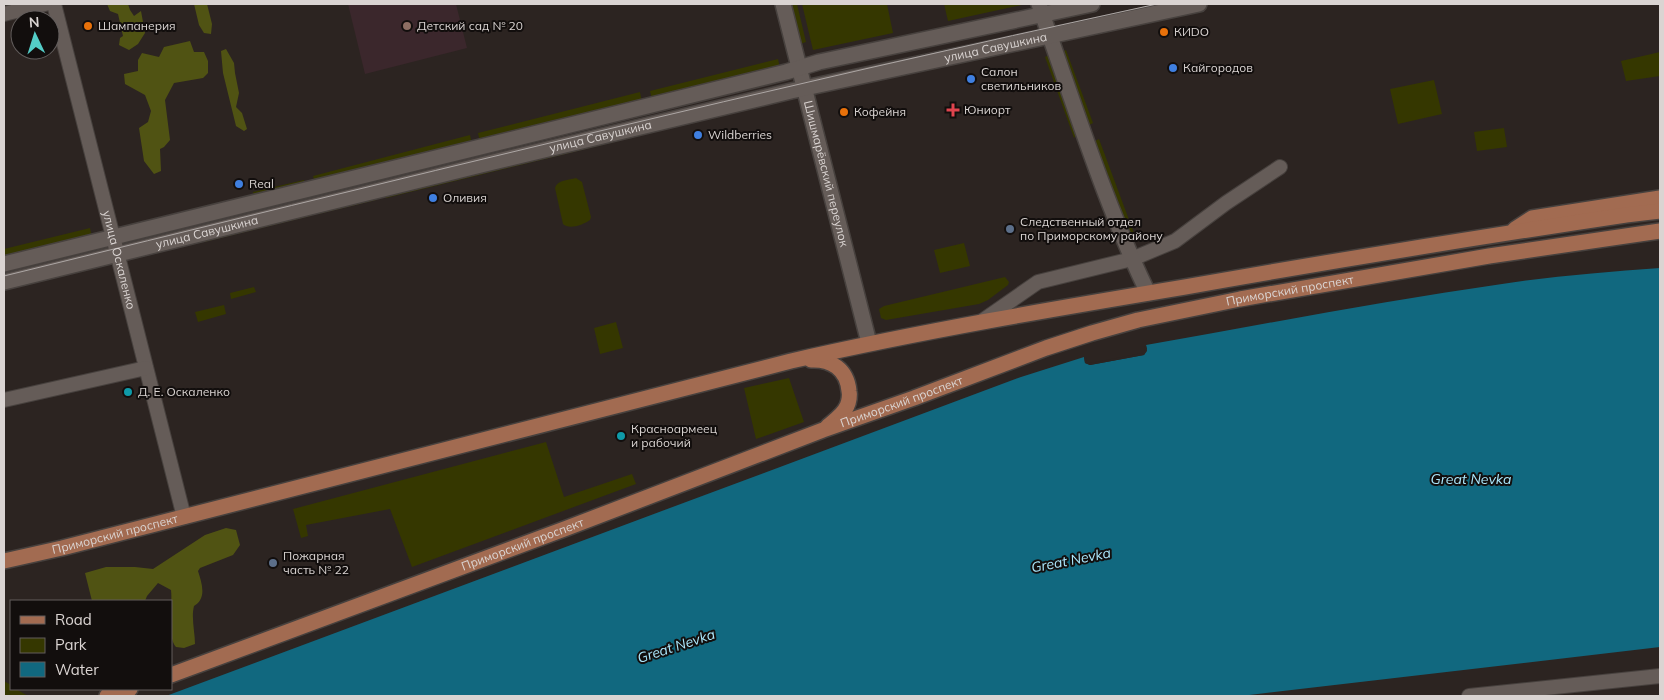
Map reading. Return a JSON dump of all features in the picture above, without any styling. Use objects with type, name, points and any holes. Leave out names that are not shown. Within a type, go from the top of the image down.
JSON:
[{"type":"main road","name":"Шишмарёвский переулок","points":[[783,4],[869,343]]},
{"type":"main road","name":"улица Савушкина","points":[[4,264],[1041,9],[1092,4]]},
{"type":"main road","name":"улица Савушкина","points":[[4,282],[804,88],[1199,4]]},
{"type":"main road","points":[[1041,9],[1132,259],[1148,293]]},
{"type":"main road","points":[[1509,232],[1532,218],[1660,198]]},
{"type":"main road","name":"Приморский проспект","points":[[4,561],[184,517],[791,361],[869,343],[982,321],[1509,232],[1660,212]]},
{"type":"main road","name":"Приморский проспект","points":[[172,675],[1046,348],[1138,320],[1488,256],[1660,232]]},
{"type":"main road","points":[[791,361],[818,360],[831,363],[840,368],[844,374],[849,389],[847,406],[823,430]]},
{"type":"main road","points":[[107,696],[127,690]]},
{"type":"street","points":[[4,14],[45,4]]},
{"type":"street","name":"улица Оскаленко","points":[[54,4],[184,517]]},
{"type":"street","name":"Приморский проспект","points":[[982,321],[1038,282],[1132,259],[1176,241],[1226,203],[1280,167]]},
{"type":"street","points":[[4,400],[146,368]]},
{"type":"street","points":[[1469,696],[1660,676]]},
{"type":"shaded area","points":[[107,4],[128,4],[134,16],[141,11],[145,33],[138,44],[129,50],[119,45],[120,38],[123,36],[118,14],[110,11]]},
{"type":"shaded area","points":[[194,4],[207,4],[212,24],[211,34],[204,33],[199,25]]},
{"type":"shaded area","name":"Детский сад № 20","points":[[348,4],[456,4],[467,48],[365,74]]},
{"type":"shaded area","points":[[190,41],[194,52],[204,52],[208,61],[208,73],[203,78],[174,83],[165,100],[170,140],[160,149],[161,171],[154,174],[144,161],[139,128],[148,122],[151,111],[145,95],[125,84],[124,74],[138,71],[138,60],[142,53],[159,57],[164,47]]},
{"type":"shaded area","points":[[226,49],[234,63],[239,93],[236,107],[242,113],[247,129],[244,131],[236,126],[223,73],[221,51]]},
{"type":"shaded area","points":[[226,528],[236,530],[240,545],[233,555],[200,568],[198,571],[202,595],[201,599],[194,606],[193,611],[195,644],[184,648],[176,647],[172,638],[171,590],[158,583],[145,600],[92,600],[85,573],[106,567],[153,569],[205,535]]},
{"type":"green space","points":[[790,4],[797,4],[806,42],[800,44]]},
{"type":"green space","points":[[802,4],[887,4],[893,33],[813,50]]},
{"type":"green space","points":[[944,4],[1022,4],[1022,5],[948,21]]},
{"type":"green space","points":[[1066,50],[1093,123],[1089,125],[1062,52]]},
{"type":"green space","points":[[1660,52],[1660,76],[1626,81],[1621,61]]},
{"type":"green space","points":[[1049,55],[1078,133],[1074,138],[1045,57]]},
{"type":"green space","points":[[778,59],[780,68],[652,99],[650,91]]},
{"type":"green space","points":[[1434,80],[1442,114],[1398,124],[1390,89]]},
{"type":"green space","points":[[640,92],[642,102],[480,142],[478,133]]},
{"type":"green space","points":[[789,99],[386,198],[385,194]]},
{"type":"green space","points":[[1504,128],[1507,147],[1477,151],[1474,132]]},
{"type":"green space","points":[[470,135],[472,144],[315,183],[313,176]]},
{"type":"green space","points":[[1099,139],[1135,236],[1131,237],[1095,141]]},
{"type":"green space","points":[[576,178],[582,182],[591,217],[584,224],[569,227],[563,224],[555,188],[558,183]]},
{"type":"green space","points":[[304,180],[305,185],[254,197],[253,192]]},
{"type":"green space","points":[[375,196],[376,200],[318,214],[317,210]]},
{"type":"green space","points":[[309,212],[310,216],[204,242],[203,238]]},
{"type":"green space","points":[[90,228],[92,237],[4,259],[4,249]]},
{"type":"green space","points":[[964,243],[970,266],[940,273],[934,250]]},
{"type":"green space","points":[[1005,277],[1009,282],[1008,285],[988,300],[979,304],[886,320],[881,318],[879,309],[884,306]]},
{"type":"green space","points":[[254,287],[256,292],[231,299],[230,293]]},
{"type":"green space","points":[[224,305],[226,314],[198,322],[195,312]]},
{"type":"green space","points":[[616,322],[623,348],[600,354],[594,328]]},
{"type":"green space","points":[[789,378],[804,422],[756,439],[744,388]]},
{"type":"green space","points":[[546,442],[564,497],[632,474],[636,484],[412,567],[390,509],[306,525],[308,536],[301,538],[293,509]]},
{"type":"green space","points":[[4,681],[10,684],[10,690],[18,690],[28,696],[4,696]]},
{"type":"water","name":"Great Nevka","points":[[1660,268],[1660,647],[1241,696],[166,696],[1021,377],[1084,357],[1085,363],[1090,365],[1144,355],[1147,349],[1146,345],[1368,305],[1522,281]]},
{"type":"pier","points":[[1146,345],[1147,351],[1144,355],[1090,365],[1085,363],[1084,357],[1090,363],[1143,353],[1145,351],[1144,346]]},
{"type":"tram line","points":[[4,276],[868,68],[1157,4]]},
{"type":"place","name":"Шампанерия","points":[[88,26]]},
{"type":"place","name":"Детский сад № 20","points":[[407,26]]},
{"type":"place","name":"КИDO","points":[[1164,32]]},
{"type":"place","name":"Кайгородов","points":[[1173,68]]},
{"type":"place","name":"Салон светильников","points":[[971,79]]},
{"type":"place","name":"Юниорт","points":[[953,110]]},
{"type":"place","name":"Кофейня","points":[[844,112]]},
{"type":"place","name":"Wildberries","points":[[698,135]]},
{"type":"place","name":"Real","points":[[239,184]]},
{"type":"place","name":"Оливия","points":[[433,198]]},
{"type":"place","name":"Следственный отдел по Приморскому району","points":[[1010,229]]},
{"type":"place","name":"Д. Е. Оскаленко","points":[[128,392]]},
{"type":"place","name":"Красноармеец и рабочий","points":[[621,436]]},
{"type":"place","name":"Пожарная часть № 22","points":[[273,563]]}]
